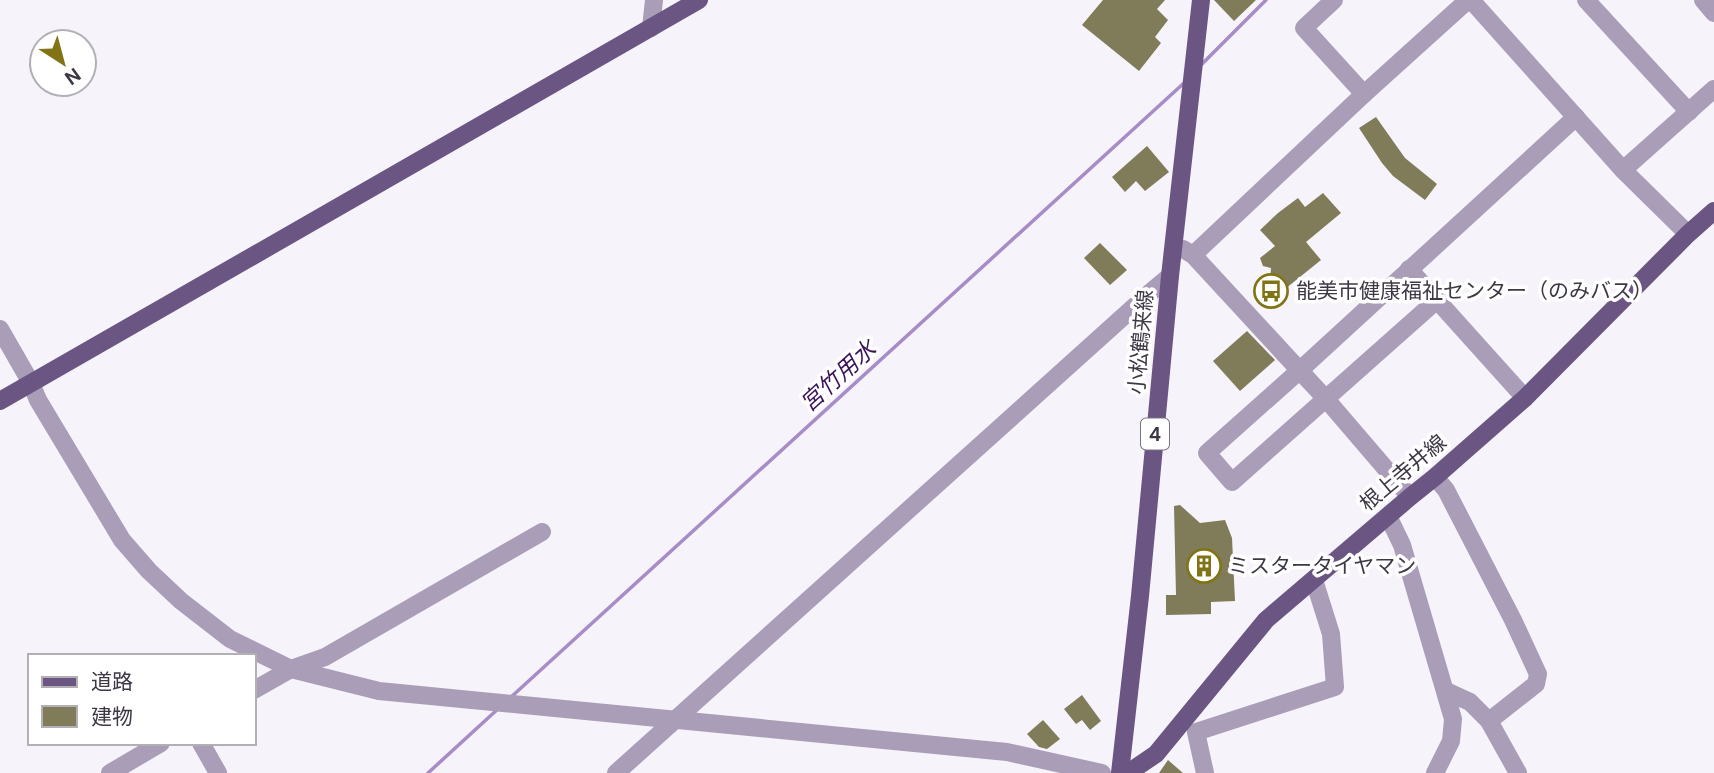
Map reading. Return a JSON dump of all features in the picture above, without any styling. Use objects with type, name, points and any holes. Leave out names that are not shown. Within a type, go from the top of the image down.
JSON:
[{"type":"main road","points":[[0,401],[699,0]]},
{"type":"main road","name":"小松鶴来線","points":[[1120,773],[1200,0]]},
{"type":"main road","name":"根上寺井線","points":[[1128,773],[1156,754],[1266,620],[1525,398],[1714,211]]},
{"type":"street","points":[[651,28],[654,0]]},
{"type":"street","points":[[1334,0],[1304,28],[1364,94]]},
{"type":"street","points":[[1192,255],[1469,0],[1623,170],[1688,234]]},
{"type":"street","points":[[1586,0],[1689,112]]},
{"type":"street","points":[[1703,0],[1714,13]]},
{"type":"street","points":[[1623,170],[1714,89]]},
{"type":"street","points":[[1437,300],[1232,482],[1207,453],[1576,117]]},
{"type":"street","points":[[1174,244],[1192,255],[1326,400],[1410,496]]},
{"type":"street","points":[[1409,269],[1525,398]]},
{"type":"street","points":[[616,773],[1170,276]]},
{"type":"street","points":[[0,329],[38,400],[122,540],[149,571],[181,601],[230,639],[291,669],[379,691],[1007,752],[1102,773]]},
{"type":"street","points":[[1435,477],[1446,490],[1538,674],[1536,684],[1489,721]]},
{"type":"street","points":[[1388,516],[1402,545],[1453,719],[1451,741],[1435,773]]},
{"type":"street","points":[[256,689],[291,669],[326,656],[542,532]]},
{"type":"street","points":[[1205,773],[1196,732],[1335,687],[1331,634],[1314,580]]},
{"type":"street","points":[[1446,691],[1470,702],[1489,721],[1518,773]]},
{"type":"street","points":[[110,773],[158,745]]},
{"type":"street","points":[[202,745],[218,773]]},
{"type":"building","points":[[1103,0],[1165,0],[1157,9],[1168,20],[1155,37],[1161,43],[1139,71],[1082,25]]},
{"type":"building","points":[[1214,0],[1256,0],[1234,21]]},
{"type":"building","points":[[1376,117],[1405,158],[1437,184],[1425,200],[1393,176],[1359,128]]},
{"type":"building","points":[[1147,146],[1169,172],[1145,191],[1136,181],[1125,192],[1112,177]]},
{"type":"building","points":[[1323,193],[1341,213],[1306,242],[1321,260],[1285,289],[1277,289],[1270,280],[1271,268],[1263,266],[1260,258],[1275,246],[1260,230],[1298,198],[1305,207]]},
{"type":"building","points":[[1100,243],[1127,270],[1110,285],[1084,258]]},
{"type":"building","points":[[1247,331],[1275,360],[1240,391],[1213,361]]},
{"type":"building","name":"ミスタータイヤマン","points":[[1180,505],[1200,523],[1225,520],[1232,538],[1235,601],[1211,602],[1211,614],[1166,615],[1166,595],[1176,595],[1174,506]]},
{"type":"building","points":[[1082,695],[1101,721],[1090,730],[1082,720],[1076,724],[1064,709]]},
{"type":"building","points":[[1043,720],[1060,739],[1047,749],[1039,747],[1027,734]]},
{"type":"building","points":[[1168,760],[1183,773],[1159,773]]},
{"type":"waterway","name":"宮竹用水","points":[[1199,67],[1266,0]]},
{"type":"waterway","name":"宮竹用水","points":[[510,698],[1184,83]]},
{"type":"waterway","name":"宮竹用水","points":[[428,773],[499,708]]},
{"type":"place","name":"能美市健康福祉センター（のみバス）","points":[[1271,291]]},
{"type":"place","name":"ミスタータイヤマン","points":[[1204,566]]}]
